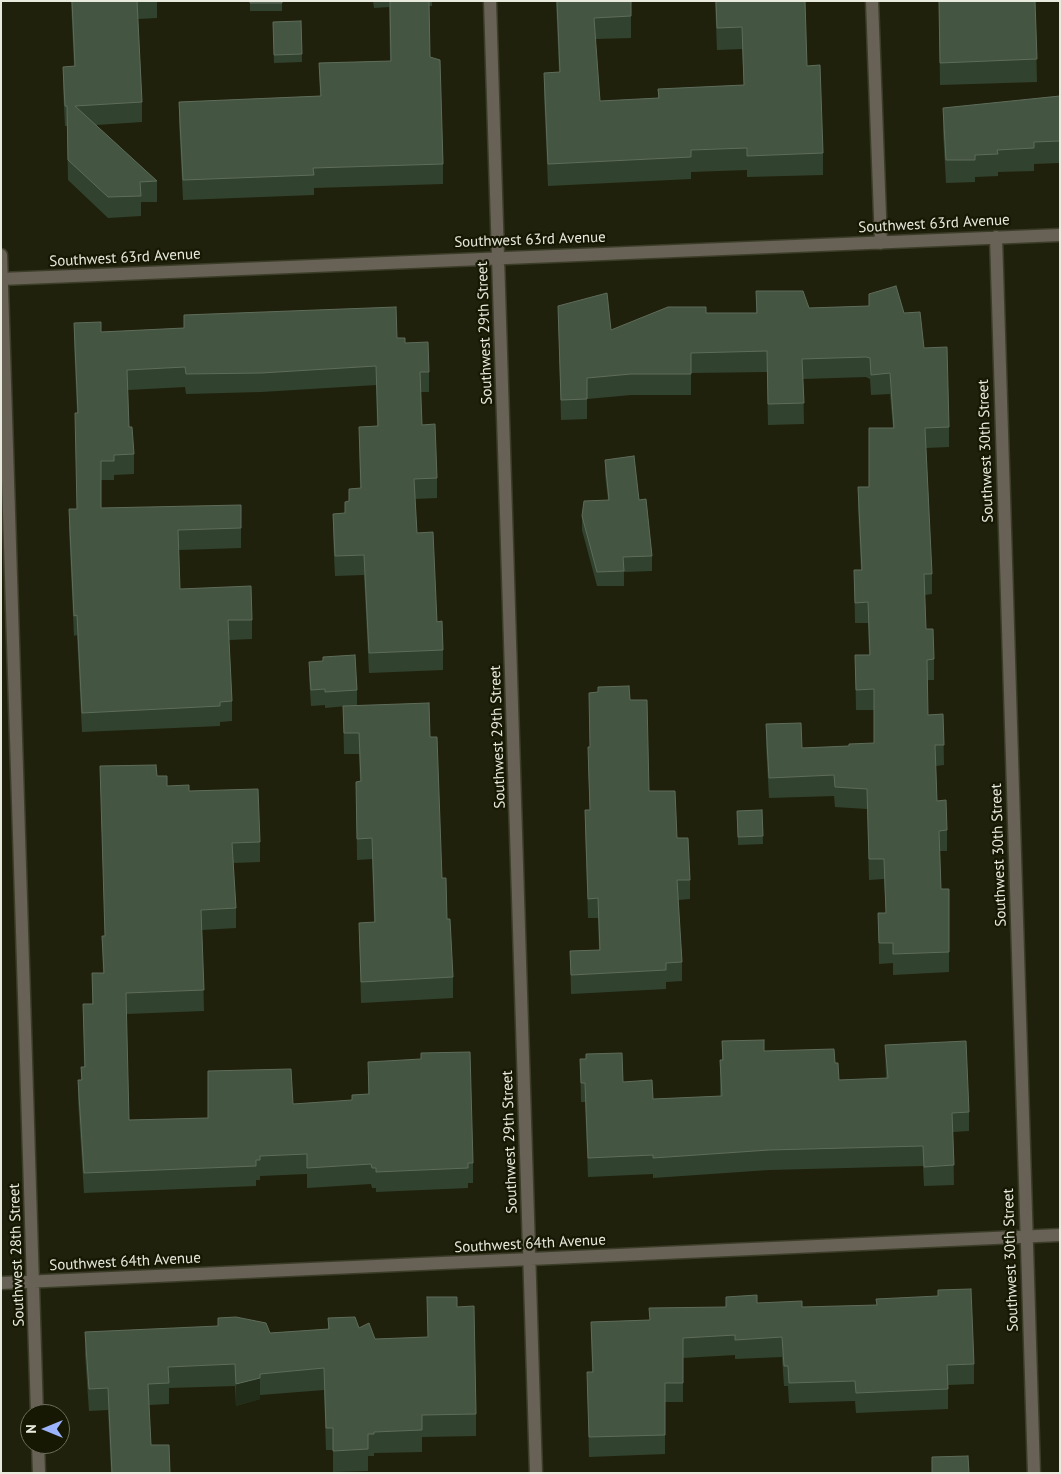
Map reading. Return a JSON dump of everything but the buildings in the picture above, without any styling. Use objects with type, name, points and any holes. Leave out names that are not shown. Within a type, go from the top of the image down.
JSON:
[{"type":"street","name":"Southwest 29th Street","points":[[490,1],[536,1473]]},
{"type":"street","points":[[872,1],[881,243]]},
{"type":"street","name":"Southwest 63rd Avenue","points":[[2,279],[1060,235]]},
{"type":"street","name":"Southwest 30th Street","points":[[996,237],[1034,1473]]},
{"type":"street","name":"Southwest 28th Street","points":[[1,255],[37,1404]]},
{"type":"street","name":"Southwest 64th Avenue","points":[[1,1283],[1060,1235]]},
{"type":"street","points":[[38,1454],[39,1473]]}]
